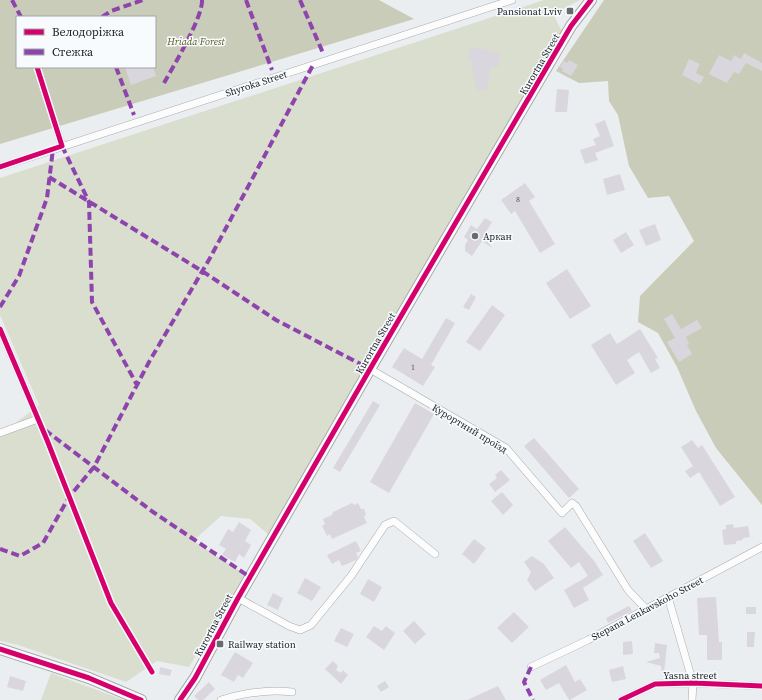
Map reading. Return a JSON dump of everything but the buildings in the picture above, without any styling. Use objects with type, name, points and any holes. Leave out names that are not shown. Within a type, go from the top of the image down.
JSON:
[{"type":"main road","name":"Kurortna Street","points":[[180,700],[195,678],[238,598],[370,369],[571,26],[590,0]]},
{"type":"main road","points":[[0,649],[89,678],[141,700]]},
{"type":"street","name":"Shyroka Street","points":[[0,167],[512,0]]},
{"type":"street","points":[[37,68],[62,146]]},
{"type":"street","points":[[1,334],[34,409]]},
{"type":"street","name":"Курортний проїзд","points":[[370,369],[506,448],[562,512],[572,503],[576,506],[628,590],[646,609]]},
{"type":"street","points":[[0,434],[38,419]]},
{"type":"street","points":[[238,598],[289,626],[300,630],[311,625],[326,607],[351,576],[385,525],[394,521],[435,554]]},
{"type":"street","name":"Stepana Lenkavskoho Street","points":[[531,667],[588,640],[762,548]]},
{"type":"street","points":[[668,597],[693,683],[692,700]]},
{"type":"street","name":"Yasna street","points":[[621,700],[655,684],[693,683],[762,686]]},
{"type":"street","points":[[221,700],[240,694],[278,691],[292,692]]},
{"type":"green space","name":"Hriada Forest","points":[[0,0],[379,0],[414,19],[0,144]]},
{"type":"green space","points":[[544,0],[580,0],[553,14],[563,33],[424,266],[269,535],[250,519],[221,516],[193,541],[245,574],[189,667],[157,661],[126,682],[18,645],[0,641],[0,435],[39,405],[0,315],[0,178]]},
{"type":"green space","points":[[604,0],[762,0],[762,505],[716,448],[696,411],[677,367],[658,333],[638,322],[640,296],[694,241],[669,196],[648,198],[629,166],[618,115],[609,101],[608,81],[579,83],[556,71]]},
{"type":"green space","points":[[51,673],[124,700],[41,700]]},
{"type":"marked path","points":[[12,0],[20,16]]},
{"type":"marked path","points":[[104,16],[111,11],[143,0]]},
{"type":"marked path","points":[[164,83],[193,29],[198,18],[202,0]]},
{"type":"marked path","points":[[246,0],[272,70]]},
{"type":"marked path","points":[[300,0],[323,53]]},
{"type":"marked path","points":[[0,549],[20,556],[43,543],[69,497],[94,467],[149,362],[210,258],[313,65]]},
{"type":"marked path","points":[[116,68],[134,115]]},
{"type":"marked path","points":[[62,146],[89,202],[92,302],[137,385]]},
{"type":"marked path","points":[[0,307],[19,276],[47,198],[53,149]]},
{"type":"marked path","points":[[49,177],[202,271],[276,320],[370,369]]},
{"type":"marked path","points":[[45,430],[153,512],[250,577]]},
{"type":"marked path","points":[[531,667],[524,682],[533,700]]},
{"type":"cycle path","points":[[180,700],[195,678],[238,598],[524,106],[571,26],[591,0]]},
{"type":"cycle path","points":[[0,167],[62,146],[37,68]]},
{"type":"cycle path","points":[[0,329],[47,440],[111,603],[152,672]]},
{"type":"cycle path","points":[[0,649],[89,678],[141,700]]},
{"type":"cycle path","points":[[621,700],[655,684],[693,683],[762,686]]},
{"type":"place","name":"Pansionat Lviv","points":[[570,11]]},
{"type":"place","name":"Аркан","points":[[475,236]]},
{"type":"place","name":"Railway station","points":[[220,644]]}]
